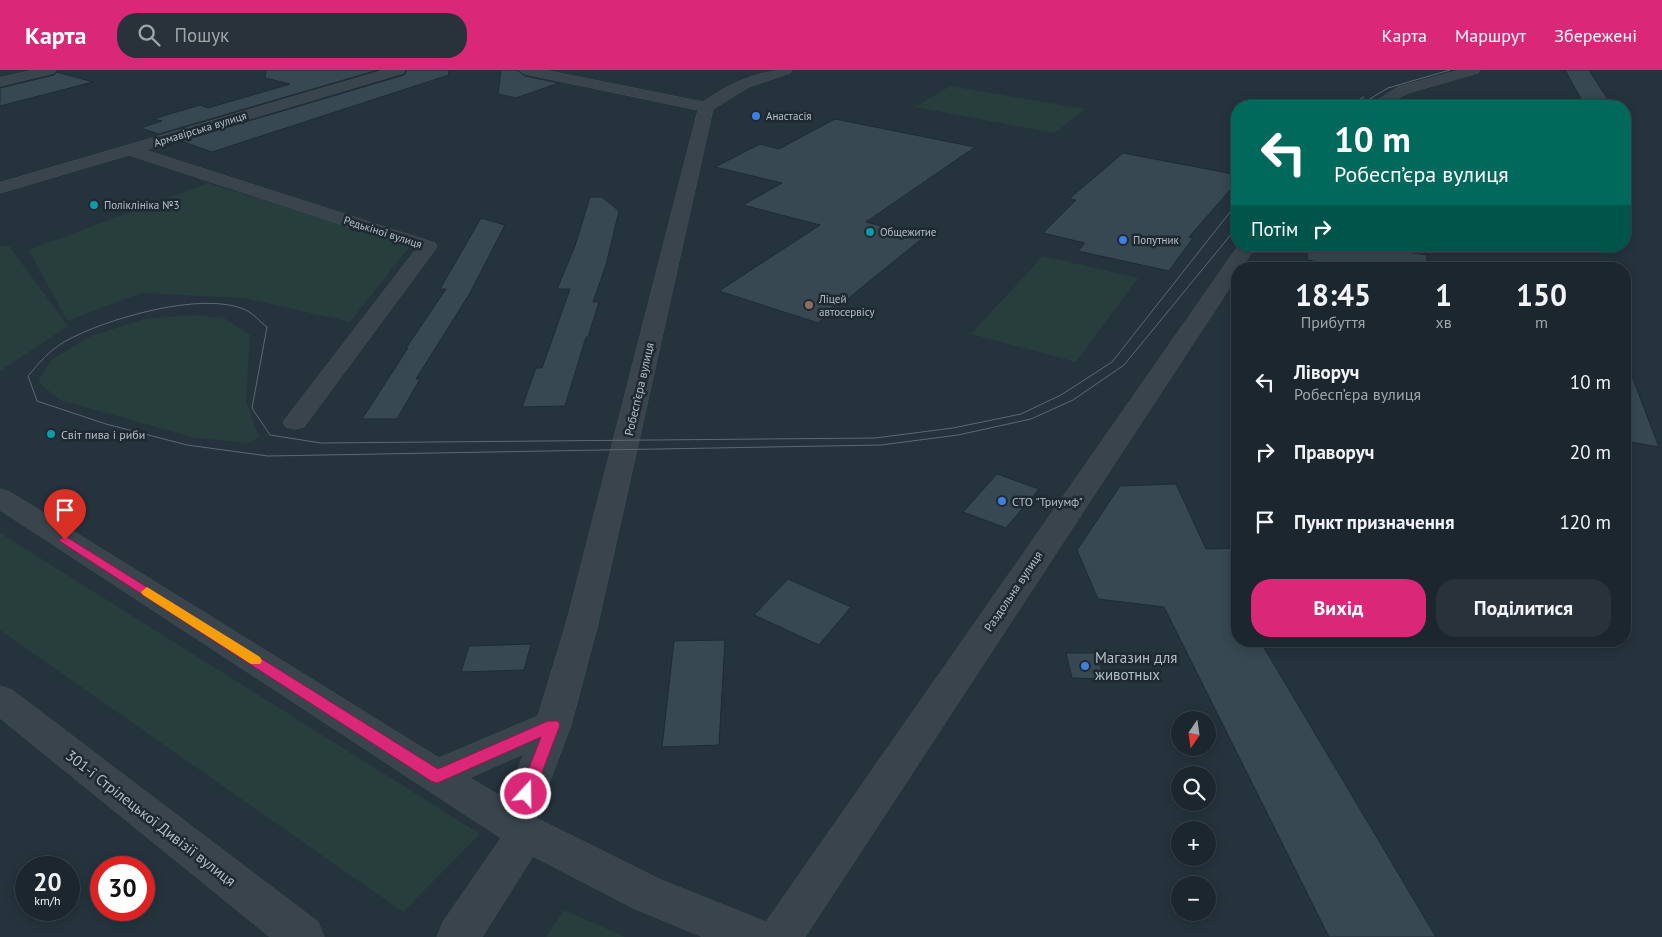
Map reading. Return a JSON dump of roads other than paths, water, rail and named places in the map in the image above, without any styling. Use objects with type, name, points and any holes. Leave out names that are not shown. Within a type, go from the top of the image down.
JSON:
[{"type":"street","points":[[0,82],[50,70]]},
{"type":"street","name":"Армавірська вулиця","points":[[0,188],[399,70]]},
{"type":"street","points":[[525,70],[706,107],[715,100],[766,76],[786,70]]},
{"type":"street","points":[[1386,100],[1403,90],[1474,70]]},
{"type":"street","name":"Робесп’єра вулиця","points":[[458,937],[520,829],[553,725],[582,624],[628,439],[706,107]]},
{"type":"street","name":"Редькіної вулиця","points":[[130,150],[428,247],[295,422]]},
{"type":"street","name":"Раздольна вулиця","points":[[781,937],[1231,270]]},
{"type":"street","points":[[0,498],[520,829],[647,894],[752,937]]},
{"type":"street","name":"301-ї Стрілецької Дивізії вулиця","points":[[0,699],[303,937]]},
{"type":"street","points":[[437,776],[553,725]]},
{"type":"tram line","points":[[1368,100],[1388,88],[1450,70]]},
{"type":"tram line","points":[[1358,100],[1364,97]]},
{"type":"tram line","points":[[1231,211],[1112,362],[1061,395],[1021,414],[953,428],[875,438],[321,443],[270,435],[252,408],[267,327],[246,310],[227,305],[205,303],[154,310],[103,324],[64,342],[40,362],[28,376],[37,401],[106,424],[187,445],[268,456],[881,445],[958,435],[1031,419],[1073,400],[1124,365],[1231,235]]},
{"type":"place","name":"Анастасія","points":[[756,116]]},
{"type":"place","name":"Поліклініка №3","points":[[94,205]]},
{"type":"place","name":"Общежитие","points":[[870,232]]},
{"type":"place","name":"Попутник","points":[[1123,240]]},
{"type":"place","name":"Ліцей автосервісу","points":[[809,305]]},
{"type":"place","name":"Світ пива і риби","points":[[51,434]]},
{"type":"place","name":"СТО \"Триумф\"","points":[[1002,501]]},
{"type":"place","name":"Магазин для животных","points":[[1085,666]]}]
